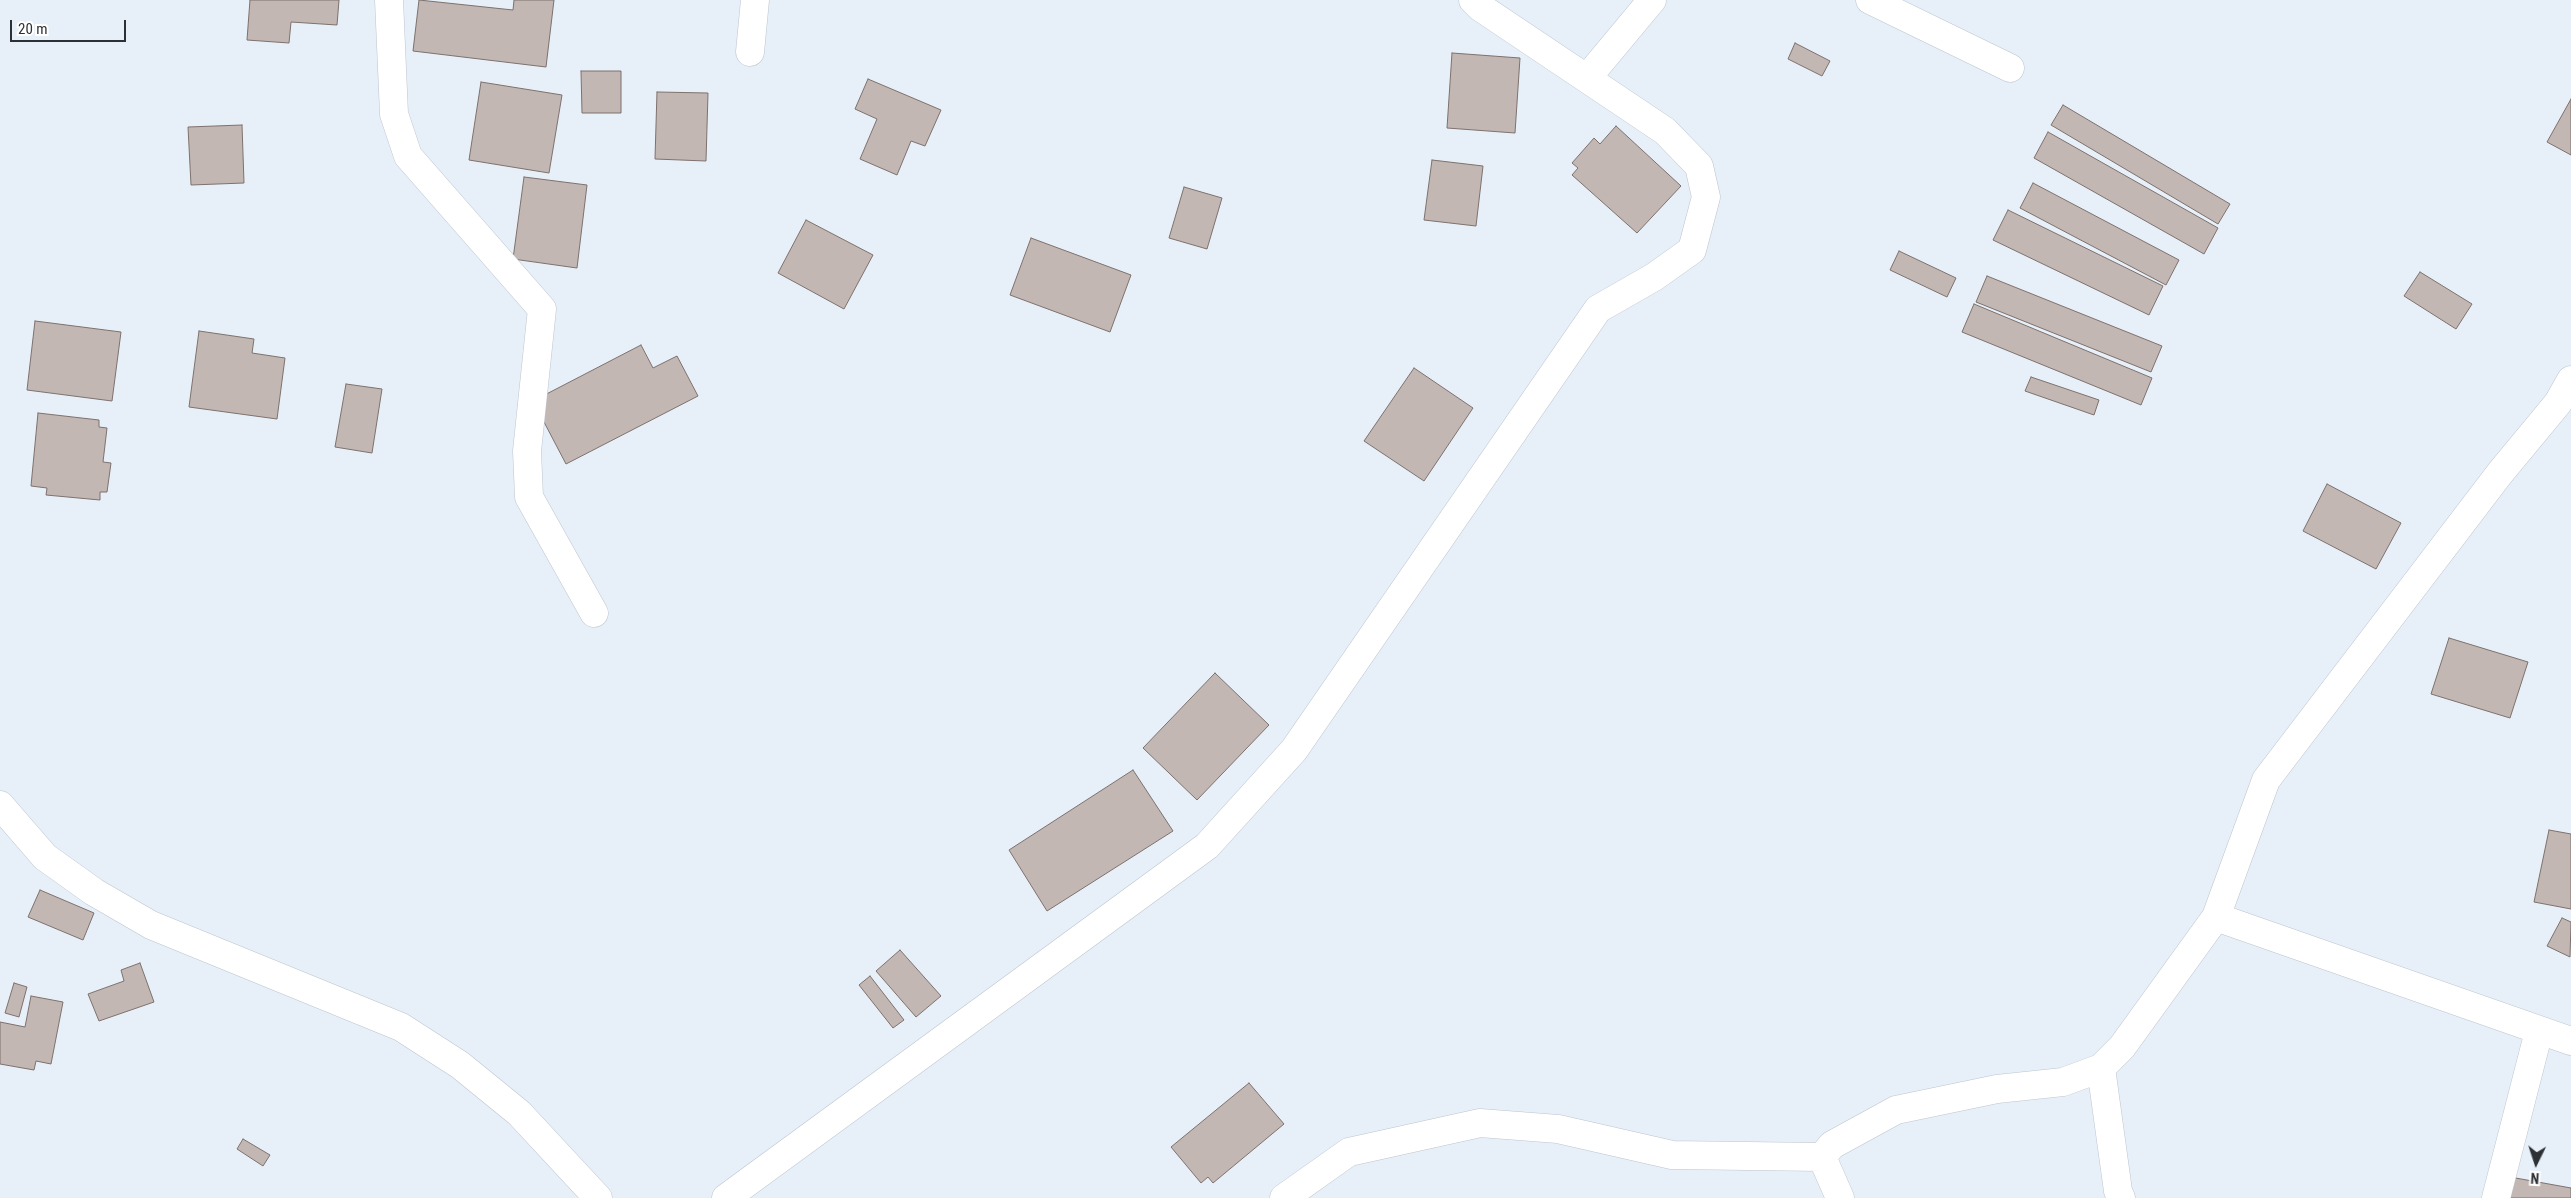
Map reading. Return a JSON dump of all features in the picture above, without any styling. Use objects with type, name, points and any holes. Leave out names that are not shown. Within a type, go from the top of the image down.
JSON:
[{"type":"street","points":[[389,0],[394,114],[408,156],[542,309],[527,451],[528,497],[594,613]]},
{"type":"street","points":[[750,52],[755,0]]},
{"type":"street","points":[[726,1198],[1207,846],[1294,750],[1598,309],[1654,277],[1692,250],[1706,197],[1699,166],[1665,131],[1480,7],[1473,0]]},
{"type":"street","points":[[1586,78],[1652,0]]},
{"type":"street","points":[[1870,0],[2010,68]]},
{"type":"street","points":[[1822,1157],[1832,1145],[1896,1110],[1997,1089],[2063,1082],[2101,1068],[2122,1047],[2216,917],[2266,780],[2500,473],[2558,403],[2571,380]]},
{"type":"street","points":[[0,804],[46,857],[94,892],[152,925],[400,1027],[460,1065],[519,1113],[598,1198]]},
{"type":"street","points":[[2216,917],[2571,1041]]},
{"type":"street","points":[[2496,1198],[2539,1031]]},
{"type":"street","points":[[2101,1068],[2118,1191],[2121,1198]]},
{"type":"street","points":[[1284,1198],[1349,1152],[1480,1123],[1558,1129],[1672,1155],[1822,1157]]},
{"type":"street","points":[[1822,1157],[1840,1198]]},
{"type":"building","points":[[250,0],[339,0],[337,25],[291,22],[289,43],[247,40]]},
{"type":"building","points":[[419,0],[513,10],[514,0],[554,0],[546,67],[413,51]]},
{"type":"building","points":[[1795,43],[1830,61],[1822,76],[1788,59]]},
{"type":"building","points":[[1452,53],[1520,58],[1515,133],[1447,128]]},
{"type":"building","points":[[581,71],[621,71],[621,113],[582,113]]},
{"type":"building","points":[[868,79],[941,110],[925,146],[911,141],[897,175],[860,159],[877,119],[855,109]]},
{"type":"building","points":[[481,82],[562,95],[549,173],[469,160]]},
{"type":"building","points":[[657,92],[708,93],[706,161],[655,159]]},
{"type":"building","points":[[2571,99],[2571,155],[2547,142]]},
{"type":"building","points":[[2063,105],[2230,204],[2218,224],[2051,125]]},
{"type":"building","points":[[242,125],[244,183],[191,185],[188,127]]},
{"type":"building","points":[[1616,126],[1681,186],[1637,233],[1572,175],[1578,168],[1572,163],[1594,138],[1600,144]]},
{"type":"building","points":[[2048,132],[2218,228],[2204,254],[2034,158]]},
{"type":"building","points":[[1432,160],[1483,166],[1476,226],[1424,220]]},
{"type":"building","points":[[524,177],[587,185],[577,268],[513,259]]},
{"type":"building","points":[[2033,183],[2179,260],[2166,285],[2020,208]]},
{"type":"building","points":[[1184,187],[1222,198],[1207,249],[1169,238]]},
{"type":"building","points":[[2008,210],[2163,286],[2149,315],[1993,240]]},
{"type":"building","points":[[806,220],[873,255],[844,309],[778,273]]},
{"type":"building","points":[[1031,238],[1131,275],[1110,332],[1010,295]]},
{"type":"building","points":[[1899,251],[1956,278],[1947,297],[1890,270]]},
{"type":"building","points":[[2420,272],[2472,304],[2456,329],[2404,296]]},
{"type":"building","points":[[1987,276],[2162,346],[2151,372],[1976,302]]},
{"type":"building","points":[[1974,304],[2152,378],[2141,405],[1962,332]]},
{"type":"building","points":[[35,321],[121,332],[112,401],[27,390]]},
{"type":"building","points":[[199,331],[254,339],[252,353],[285,358],[277,419],[189,407]]},
{"type":"building","points":[[641,345],[653,368],[677,356],[698,396],[566,464],[533,401]]},
{"type":"building","points":[[1414,368],[1473,408],[1424,481],[1364,441]]},
{"type":"building","points":[[2031,377],[2099,400],[2094,415],[2025,391]]},
{"type":"building","points":[[346,384],[382,389],[372,453],[335,447]]},
{"type":"building","points":[[38,413],[99,420],[99,427],[107,428],[103,462],[111,463],[107,492],[100,492],[100,500],[46,495],[47,488],[31,486]]},
{"type":"building","points":[[2327,484],[2401,523],[2376,569],[2303,531]]},
{"type":"building","points":[[2449,638],[2528,662],[2510,718],[2431,694]]},
{"type":"building","points":[[1215,673],[1269,725],[1197,800],[1143,748]]},
{"type":"building","points":[[1133,770],[1173,831],[1047,911],[1009,850]]},
{"type":"building","points":[[2549,830],[2571,834],[2571,909],[2534,902]]},
{"type":"building","points":[[40,890],[94,913],[83,940],[28,917]]},
{"type":"building","points":[[2562,918],[2571,922],[2570,957],[2547,946]]},
{"type":"building","points":[[900,950],[941,996],[916,1017],[876,971]]},
{"type":"building","points":[[140,963],[154,1002],[99,1021],[88,994],[124,981],[121,970]]},
{"type":"building","points":[[870,976],[904,1020],[893,1028],[859,985]]},
{"type":"building","points":[[14,983],[27,987],[19,1017],[5,1013]]},
{"type":"building","points":[[31,996],[63,1002],[51,1064],[36,1061],[34,1070],[0,1064],[0,1022],[25,1027]]},
{"type":"building","points":[[1249,1083],[1284,1124],[1213,1183],[1208,1177],[1201,1183],[1171,1147]]},
{"type":"building","points":[[243,1139],[270,1155],[263,1166],[237,1149]]},
{"type":"building","points":[[2510,1177],[2571,1188],[2571,1198],[2506,1198]]}]
